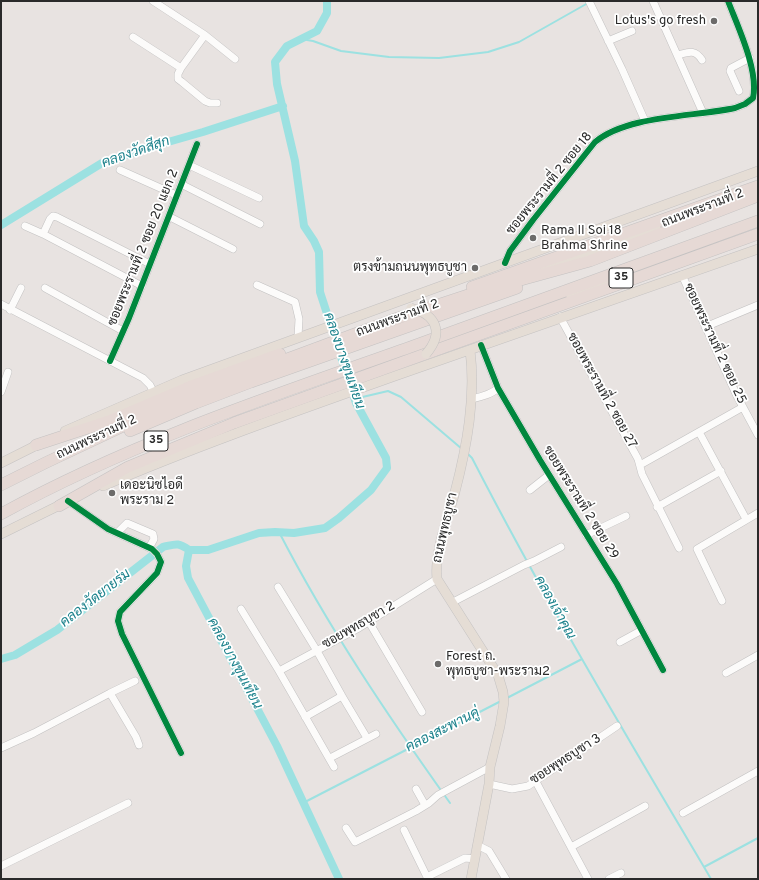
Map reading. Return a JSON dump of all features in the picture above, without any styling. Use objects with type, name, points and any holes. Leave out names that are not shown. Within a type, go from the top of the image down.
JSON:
[{"type":"highway","points":[[36,445],[109,421],[218,376],[758,187]]},
{"type":"highway","points":[[477,292],[590,261],[758,196]]},
{"type":"highway","points":[[1,492],[114,438],[225,392],[758,202]]},
{"type":"highway","points":[[483,322],[758,220]]},
{"type":"highway","points":[[1,509],[57,480],[216,412],[758,220]]},
{"type":"highway","points":[[63,504],[128,467],[234,423],[758,233]]},
{"type":"highway","name":"ถนนพระรามที่ 2","points":[[1,485],[157,410],[284,360],[398,318],[477,292]]},
{"type":"highway","name":"ถนนพระรามที่ 2","points":[[1,514],[51,488],[167,436],[316,380],[483,322]]},
{"type":"highway","points":[[45,463],[109,421]]},
{"type":"highway","points":[[51,488],[128,467]]},
{"type":"main road","name":"ถนนพระรามที่ 2","points":[[1,463],[105,412],[188,377],[758,171]]},
{"type":"main road","name":"ถนนพระรามที่ 2","points":[[477,292],[620,241],[758,187]]},
{"type":"main road","name":"ถนนพระรามที่ 2","points":[[483,322],[636,274],[758,233]]},
{"type":"main road","name":"35","points":[[1,534],[63,504],[180,454],[481,345],[758,249]]},
{"type":"main road","points":[[411,308],[427,314],[435,326],[435,340],[426,354]]},
{"type":"main road","name":"ถนนพุทธบูชา","points":[[470,350],[472,372],[470,418],[462,460],[438,556],[436,570],[437,579],[498,675],[503,692],[504,702],[500,726],[490,767],[489,784],[471,879]]},
{"type":"street","points":[[153,1],[205,35],[235,59]]},
{"type":"street","points":[[589,1],[645,121]]},
{"type":"street","points":[[653,1],[703,113]]},
{"type":"street","name":"ซอยพระรามที่ 2 ซอย 18","points":[[505,263],[510,252],[533,220],[595,142],[604,134],[645,121],[735,108],[745,104],[753,98],[755,83],[753,68],[728,1]]},
{"type":"street","points":[[608,41],[632,31]]},
{"type":"street","points":[[205,35],[181,68],[178,74],[178,79],[205,101],[217,103]]},
{"type":"street","points":[[132,37],[181,68]]},
{"type":"street","points":[[678,55],[694,53],[698,54],[702,60]]},
{"type":"street","points":[[739,91],[730,71],[731,68],[750,58]]},
{"type":"street","name":"ซอยพระรามที่ 2 ซอย 20 แยก 2","points":[[110,361],[170,217],[176,195],[197,144]]},
{"type":"street","points":[[189,165],[259,198]]},
{"type":"street","points":[[120,170],[176,195]]},
{"type":"street","points":[[181,184],[260,224]]},
{"type":"street","points":[[43,234],[50,219],[53,216],[57,217],[150,264]]},
{"type":"street","points":[[170,217],[233,249]]},
{"type":"street","points":[[25,226],[142,286]]},
{"type":"street","name":"ซอยพระรามที่ 2 ซอย 25","points":[[682,275],[705,327],[758,435]]},
{"type":"street","points":[[257,285],[295,302],[301,335]]},
{"type":"street","points":[[10,310],[21,288]]},
{"type":"street","points":[[45,288],[123,331]]},
{"type":"street","points":[[1,304],[143,378],[150,385],[153,391]]},
{"type":"street","points":[[705,327],[758,305]]},
{"type":"street","name":"ซอยพระรามที่ 2 ซอย 27","points":[[560,317],[640,465],[642,474],[679,548]]},
{"type":"street","name":"ซอยพระรามที่ 2 ซอย 29","points":[[481,345],[498,388],[549,476],[617,584],[663,670]]},
{"type":"street","points":[[1,392],[8,372]]},
{"type":"street","points":[[471,399],[484,396],[498,388]]},
{"type":"street","points":[[640,465],[743,407]]},
{"type":"street","points":[[699,432],[746,519]]},
{"type":"street","points":[[658,507],[721,471]]},
{"type":"street","points":[[530,490],[549,476]]},
{"type":"street","points":[[63,504],[108,529],[150,548],[158,554],[160,562],[157,573],[120,612],[118,621],[122,634],[181,753]]},
{"type":"street","points":[[722,601],[697,549],[758,513]]},
{"type":"street","points":[[586,534],[626,516]]},
{"type":"street","points":[[117,533],[126,523],[152,534],[154,539],[150,548]]},
{"type":"street","points":[[453,602],[524,564],[534,561],[561,547]]},
{"type":"street","name":"ซอยพุทธบูชา 2","points":[[279,671],[318,651],[368,622],[437,579]]},
{"type":"street","points":[[278,587],[318,651],[367,738]]},
{"type":"street","points":[[241,609],[279,671],[334,767]]},
{"type":"street","points":[[368,622],[422,712]]},
{"type":"street","points":[[620,642],[642,630]]},
{"type":"street","points":[[726,673],[758,654]]},
{"type":"street","points":[[1,748],[34,733],[135,681]]},
{"type":"street","points":[[110,693],[136,737],[139,745]]},
{"type":"street","points":[[305,717],[342,696]]},
{"type":"street","name":"ซอยพุทธบูชา 3","points":[[489,784],[512,789],[528,786],[617,726]]},
{"type":"street","points":[[330,758],[376,734]]},
{"type":"street","points":[[346,828],[355,842],[425,805],[438,795],[490,767]]},
{"type":"street","points":[[683,813],[758,771]]},
{"type":"street","points":[[535,780],[588,879]]},
{"type":"street","points":[[416,789],[425,805]]},
{"type":"street","points":[[1,866],[128,803]]},
{"type":"street","points":[[570,847],[645,806]]},
{"type":"street","points":[[404,830],[426,878],[465,858],[475,859]]},
{"type":"street","points":[[477,845],[489,851],[506,879]]},
{"type":"street","points":[[609,879],[621,873]]},
{"type":"waterway","name":"คลองบางขุนเทียน","points":[[327,1],[327,13],[317,31],[287,46],[275,62],[277,84],[295,161],[304,226],[319,252],[320,292],[356,403],[386,458],[387,468],[371,490],[339,518],[325,528],[294,533],[259,533],[208,550],[189,550],[186,566],[188,578],[277,746],[339,879]]},
{"type":"waterway","points":[[301,39],[313,41],[341,51],[389,57],[439,58],[488,52],[519,42],[588,3]]},
{"type":"waterway","name":"คลองวัดสีสุก","points":[[1,225],[102,163],[283,106]]},
{"type":"waterway","name":"คลองเจ้าคุณ","points":[[354,399],[388,391],[401,397],[462,449]]},
{"type":"waterway","name":"คลองเจ้าคุณ","points":[[467,453],[472,458],[500,512],[588,670],[711,879]]},
{"type":"waterway","points":[[279,532],[338,637],[404,737],[450,803]]},
{"type":"waterway","name":"คลองวัดยายร่ม","points":[[1,659],[15,655],[57,630],[163,547],[177,544],[189,550]]},
{"type":"waterway","name":"คลองสะพานคู่","points":[[507,698],[582,659]]},
{"type":"waterway","name":"คลองสะพานคู่","points":[[303,803],[501,701]]},
{"type":"waterway","points":[[704,867],[758,838]]},
{"type":"cycle path","points":[[505,263],[510,251],[533,220],[595,142],[609,133],[625,127],[662,118],[735,108],[745,104],[753,98],[754,87],[750,62],[742,36],[728,1]]},
{"type":"cycle path","points":[[110,361],[129,318],[197,144]]},
{"type":"cycle path","points":[[481,345],[498,388],[540,460],[617,584],[663,670]]},
{"type":"cycle path","points":[[68,501],[108,529],[152,549],[157,554],[161,562],[157,573],[120,612],[118,621],[122,634],[181,753]]},
{"type":"place","name":"Lotus's go fresh","points":[[714,21]]},
{"type":"place","name":"Rama II Soi 18 Brahma Shrine","points":[[533,238]]},
{"type":"place","name":"ตรงข้ามถนนพุทธบูชา","points":[[475,268]]},
{"type":"place","name":"เดอะนิชไอดี พระราม 2","points":[[112,493]]},
{"type":"place","name":"Forest ถ. พุทธบูชา-พระราม2","points":[[438,664]]}]
